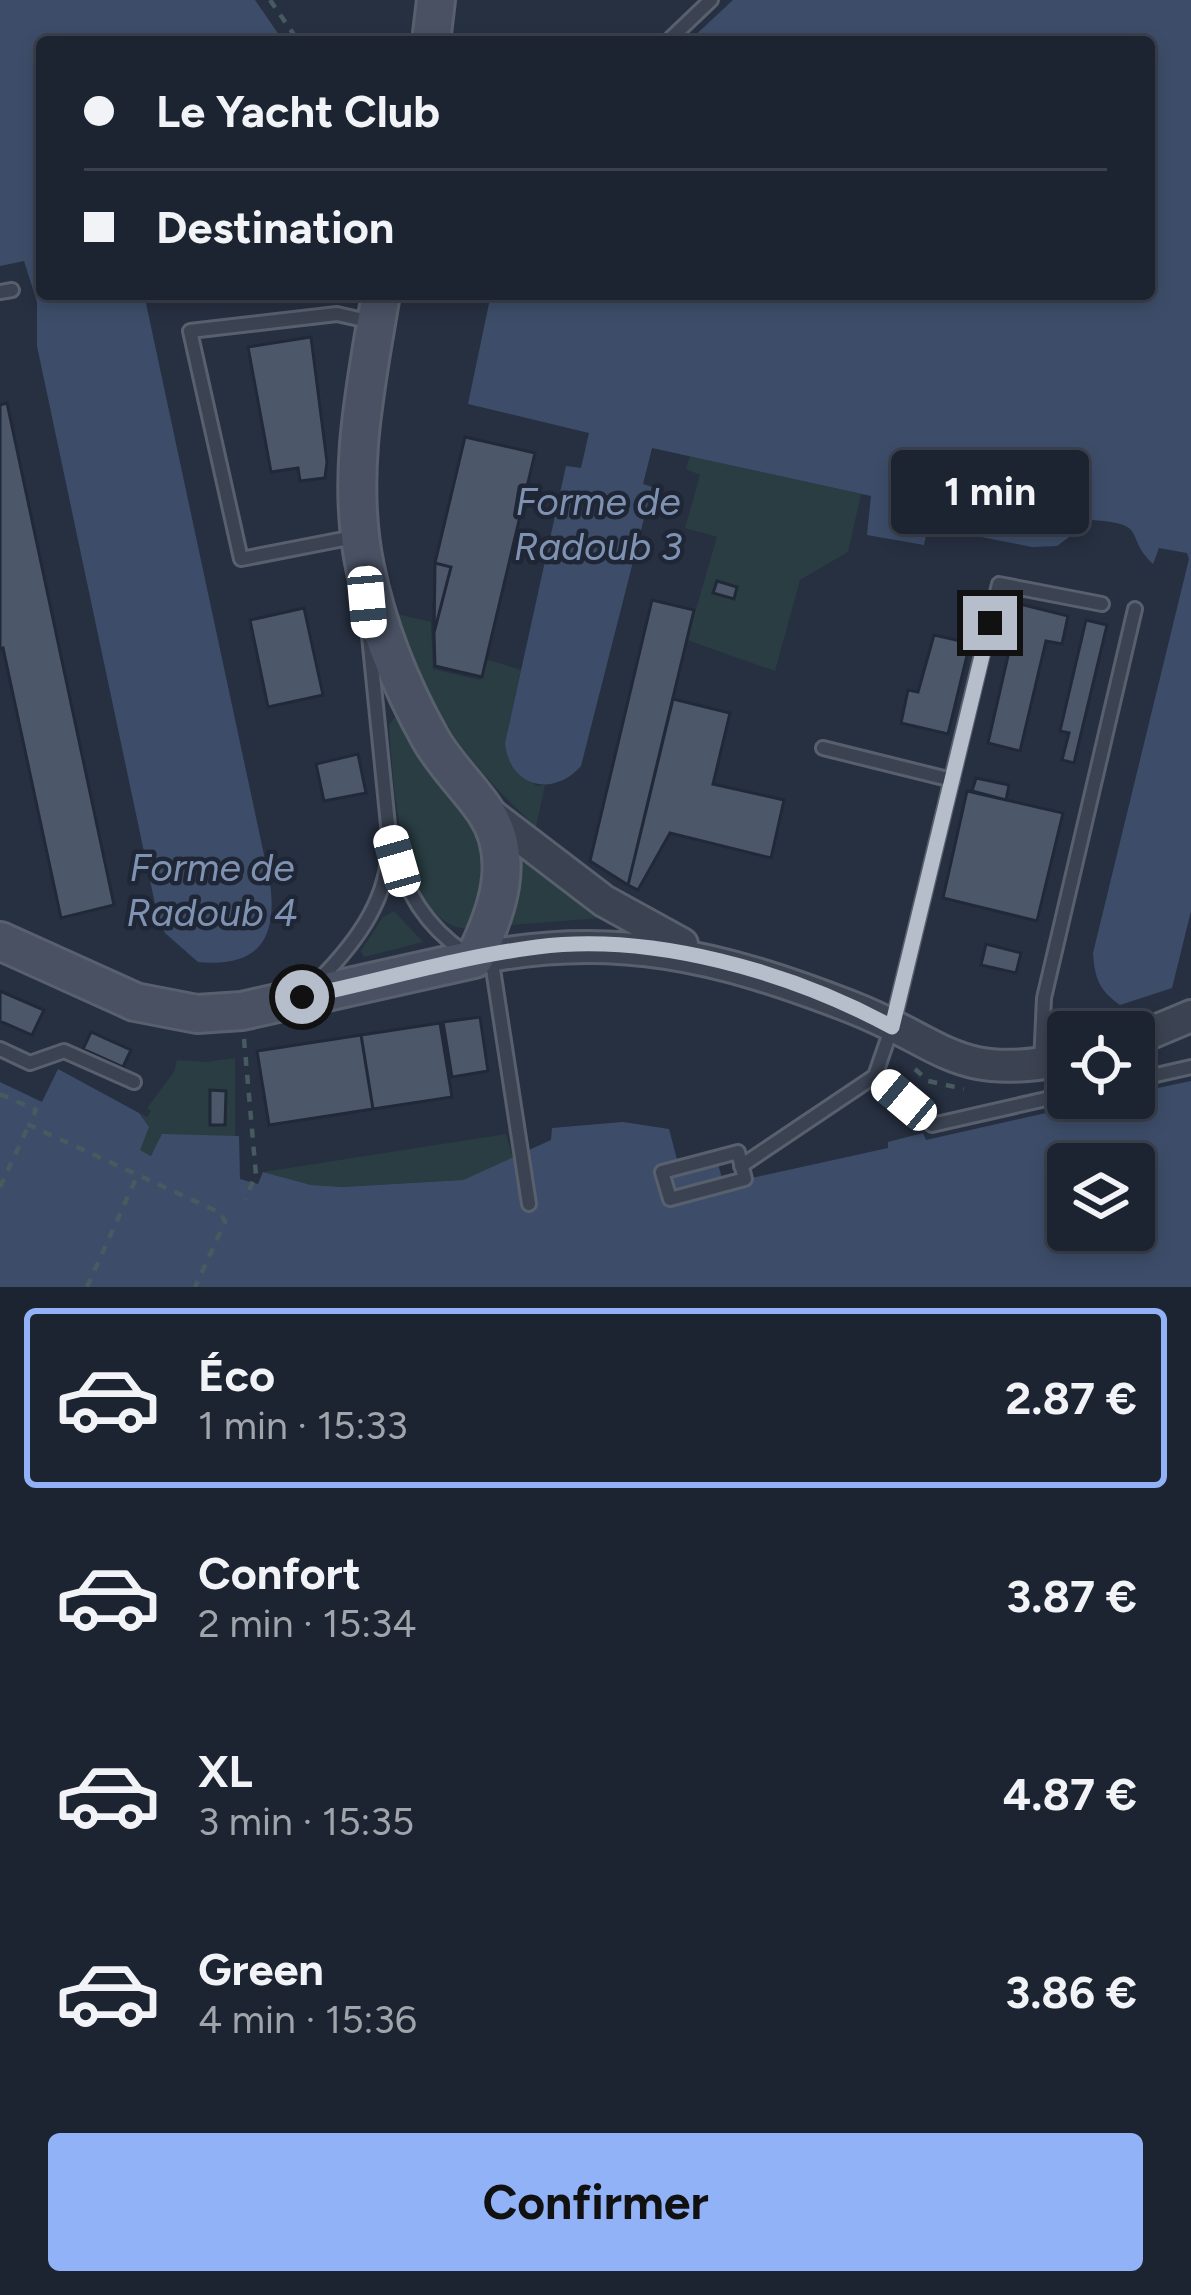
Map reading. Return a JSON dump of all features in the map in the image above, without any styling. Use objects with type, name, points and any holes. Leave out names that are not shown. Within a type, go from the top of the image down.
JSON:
[{"type":"main road","points":[[431,36],[436,0]]},
{"type":"main road","points":[[0,941],[160,1010],[209,1014],[242,1011],[483,957],[502,867],[500,846],[484,810],[443,759],[416,710],[387,641],[362,549],[358,452],[380,304]]},
{"type":"street","points":[[484,810],[620,911],[719,962]]},
{"type":"street","points":[[483,957],[538,946],[655,948],[719,962],[856,1009],[963,1062],[995,1068],[1047,1063]]},
{"type":"street","points":[[1155,1031],[1191,1016]]},
{"type":"lane","points":[[673,36],[711,0]]},
{"type":"lane","points":[[302,997],[340,958],[371,915],[388,868],[389,835],[362,549],[242,559],[190,331],[337,314],[380,304]]},
{"type":"lane","points":[[741,1166],[875,1076],[892,1027],[999,584],[1102,604]]},
{"type":"lane","points":[[1047,1021],[1043,998],[1135,609]]},
{"type":"lane","points":[[823,748],[952,780]]},
{"type":"lane","points":[[389,835],[404,883],[421,911],[443,935],[483,957],[529,1204]]},
{"type":"lane","points":[[0,1049],[30,1063],[64,1051],[134,1082]]},
{"type":"lane","points":[[1155,1075],[1191,1067]]},
{"type":"lane","points":[[875,1076],[932,1125],[1047,1099]]},
{"type":"lane","points":[[738,1152],[741,1166],[745,1179],[670,1198],[662,1172],[738,1152]]},
{"type":"path","points":[[270,0],[295,36]]},
{"type":"path","points":[[242,1011],[256,1175],[245,1198]]},
{"type":"path","points":[[0,1094],[36,1110],[0,1187]]},
{"type":"path","points":[[29,1125],[220,1213],[225,1222],[195,1287]]},
{"type":"path","points":[[87,1287],[138,1174]]},
{"type":"green space","points":[[690,456],[861,494],[848,552],[800,580],[775,671],[687,640],[717,537],[685,528],[700,475],[686,469]]},
{"type":"green space","points":[[397,614],[431,622],[433,669],[480,680],[486,659],[521,670],[505,743],[536,786],[545,785],[536,827],[488,779],[450,731],[421,678]]},
{"type":"green space","points":[[397,714],[481,834],[486,881],[468,929],[445,921],[427,902],[413,876],[393,778],[389,725]]},
{"type":"green space","points":[[519,856],[599,914],[601,918],[509,925]]},
{"type":"green space","points":[[394,911],[423,942],[364,957],[361,951],[383,917]]},
{"type":"green space","points":[[235,1058],[235,1139],[152,1156],[139,1150],[139,1113],[147,1117],[151,1111],[147,1108],[174,1072],[177,1060]]},
{"type":"green space","points":[[506,1134],[513,1158],[463,1180],[343,1187],[311,1185],[263,1172]]},
{"type":"water","name":"Forme de Radoub 4","points":[[0,0],[255,0],[280,36],[36,36],[36,299],[24,261],[0,266]]},
{"type":"water","name":"Forme de Radoub 3","points":[[733,0],[1191,0],[1191,911],[1172,988],[1120,1005],[1103,989],[1093,953],[1189,559],[1187,553],[1159,548],[1153,564],[1122,524],[1092,520],[1057,546],[1032,547],[951,531],[953,521],[938,518],[935,527],[928,527],[924,545],[867,535],[871,496],[652,448],[643,484],[652,487],[581,766],[558,782],[534,783],[523,778],[508,758],[505,743],[566,466],[581,468],[589,433],[468,404],[490,300],[1155,300],[1155,36],[694,36]]},
{"type":"water","name":"Forme de Radoub 4","points":[[145,300],[270,883],[266,935],[249,955],[235,960],[198,962],[165,933],[158,918],[37,346],[37,302]]},
{"type":"water","points":[[58,1069],[139,1113],[149,1127],[140,1150],[151,1156],[162,1134],[239,1136],[240,1179],[258,1184],[263,1172],[311,1185],[343,1187],[463,1180],[551,1140],[552,1128],[623,1122],[669,1129],[679,1167],[716,1158],[724,1184],[888,1148],[888,1142],[923,1133],[926,1140],[1047,1113],[1047,1119],[1155,1119],[1155,1089],[1191,1081],[1191,1287],[0,1287],[0,1082],[42,1102]]},
{"type":"building","points":[[311,337],[327,462],[325,478],[300,481],[298,468],[271,472],[248,347]]},
{"type":"building","points":[[7,403],[114,905],[61,918],[0,649],[0,405]]},
{"type":"building","points":[[465,437],[535,453],[482,677],[435,666],[434,633],[451,567],[435,563]]},
{"type":"building","points":[[435,563],[451,567],[434,633]]},
{"type":"building","points":[[717,581],[737,587],[734,599],[713,593]]},
{"type":"building","points":[[652,600],[694,610],[628,885],[590,861]]},
{"type":"building","points":[[1020,604],[1068,616],[1062,644],[1046,641],[1020,751],[988,743]]},
{"type":"building","points":[[304,608],[323,695],[268,707],[250,620]]},
{"type":"building","points":[[1086,620],[1107,625],[1074,763],[1062,760],[1069,733],[1060,731]]},
{"type":"building","points":[[934,635],[970,643],[948,734],[901,723],[908,690],[918,692]]},
{"type":"building","points":[[673,699],[730,713],[713,784],[784,800],[771,858],[670,833],[638,890],[628,885]]},
{"type":"building","points":[[358,754],[366,793],[324,801],[316,764]]},
{"type":"building","points":[[976,778],[1009,785],[1006,800],[972,791]]},
{"type":"building","points":[[967,791],[1063,813],[1037,921],[943,898]]},
{"type":"building","points":[[986,944],[1021,953],[1016,973],[981,965]]},
{"type":"building","points":[[0,991],[44,1010],[32,1035],[0,1021]]},
{"type":"building","points":[[480,1017],[488,1071],[452,1077],[443,1022]]},
{"type":"building","points":[[440,1023],[452,1097],[373,1109],[361,1035]]},
{"type":"building","points":[[91,1032],[131,1050],[123,1067],[83,1049]]},
{"type":"building","points":[[361,1035],[373,1109],[269,1125],[257,1051]]},
{"type":"building","points":[[210,1090],[226,1091],[225,1125],[210,1125]]},
{"type":"route","points":[[302,997],[538,946],[629,946],[719,962],[856,1009],[892,1027],[990,623]]}]
